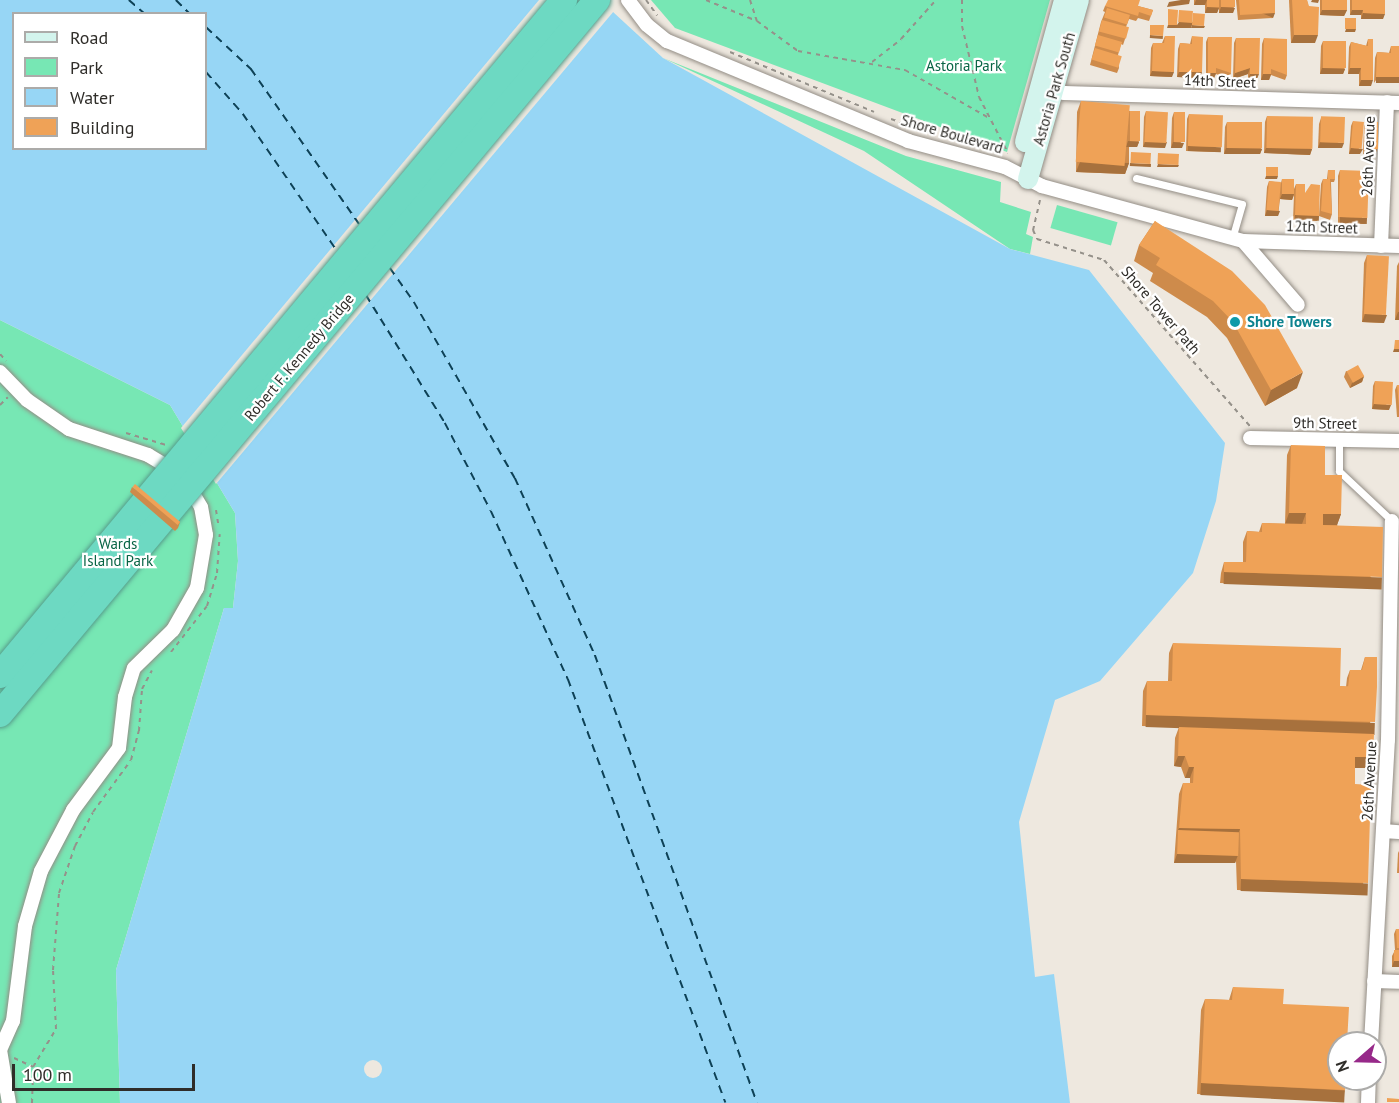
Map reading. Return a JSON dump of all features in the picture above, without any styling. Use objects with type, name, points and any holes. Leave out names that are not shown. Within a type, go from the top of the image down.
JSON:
[{"type":"highway","name":"Robert F. Kennedy Bridge","points":[[0,675],[564,0]]},
{"type":"highway","name":"Robert F. Kennedy Bridge","points":[[0,714],[597,0]]},
{"type":"street","name":"Shore Boulevard","points":[[628,0],[657,34],[696,54],[908,141],[1015,168],[1042,186],[1238,240]]},
{"type":"street","name":"Astoria Park South","points":[[1047,87],[1064,0]]},
{"type":"street","name":"Astoria Park South","points":[[1015,168],[1079,0]]},
{"type":"street","name":"14th Street","points":[[1047,87],[1064,93],[1393,103]]},
{"type":"street","name":"26th Avenue","points":[[1381,246],[1393,103]]},
{"type":"street","name":"12th Street","points":[[1238,240],[1399,246]]},
{"type":"street","points":[[1238,240],[1298,305]]},
{"type":"street","points":[[0,372],[27,400],[69,429],[148,455],[168,466],[194,493],[206,535],[202,573],[193,597],[173,630],[134,668],[125,697],[119,748],[73,810],[41,871],[25,926],[13,1021],[0,1050],[9,1103]]},
{"type":"street","name":"9th Street","points":[[1250,431],[1339,440],[1399,441]]},
{"type":"street","name":"26th Avenue","points":[[1372,1031],[1383,831],[1392,521]]},
{"type":"street","points":[[1383,831],[1399,832]]},
{"type":"street","points":[[1374,981],[1399,982]]},
{"type":"lane","points":[[1136,178],[1242,204],[1238,240]]},
{"type":"lane","points":[[1339,440],[1339,471],[1392,521]]},
{"type":"path","points":[[646,0],[660,19]]},
{"type":"path","points":[[706,0],[757,21],[798,51],[826,59],[872,62],[925,80],[989,118]]},
{"type":"path","points":[[750,0],[757,21]]},
{"type":"path","points":[[872,62],[901,39],[936,0]]},
{"type":"path","points":[[962,0],[970,62],[989,118],[1015,168]]},
{"type":"path","points":[[727,52],[879,114]]},
{"type":"path","points":[[890,118],[934,134]]},
{"type":"path","points":[[997,151],[1015,168]]},
{"type":"path","name":"Shore Tower Path","points":[[1041,197],[1033,230],[1037,239],[1104,260],[1250,431]]},
{"type":"path","points":[[0,1050],[33,1067]]},
{"type":"green space","name":"Astoria Park","points":[[651,0],[1050,0],[1007,152],[675,28]]},
{"type":"green space","points":[[663,58],[906,156],[1001,182],[1000,202],[1031,212],[1026,234],[1033,237],[1030,254],[1010,249],[864,151]]},
{"type":"green space","points":[[1057,205],[1118,222],[1111,245],[1050,228]]},
{"type":"green space","name":"Wards Island Park","points":[[0,320],[170,405],[235,513],[238,561],[233,608],[224,608],[116,970],[120,1103],[0,1103]]},
{"type":"water","points":[[0,0],[600,0],[663,58],[1010,249],[1089,270],[1225,443],[1216,501],[1193,573],[1100,681],[1055,700],[1019,822],[1035,977],[1054,974],[1070,1103],[120,1103],[116,970],[224,608],[233,608],[238,561],[235,513],[170,405],[0,320]]},
{"type":"pier","points":[[539,0],[604,0],[614,11],[216,484],[181,428]]},
{"type":"pier","points":[[369,1060],[377,1060],[382,1065],[380,1076],[369,1078],[364,1073],[364,1065]]},
{"type":"building","points":[[1108,0],[1140,0],[1138,6],[1153,10],[1151,16],[1139,12],[1138,16],[1105,6]]},
{"type":"building","points":[[1207,0],[1219,0],[1219,7],[1207,7]]},
{"type":"building","points":[[1221,0],[1235,0],[1235,7],[1221,7]]},
{"type":"building","points":[[1239,0],[1275,0],[1275,13],[1240,15]]},
{"type":"building","points":[[1292,0],[1307,0],[1309,6],[1319,7],[1318,35],[1294,35]]},
{"type":"building","points":[[1322,0],[1347,0],[1347,10],[1322,10]]},
{"type":"building","points":[[1352,0],[1385,0],[1385,14],[1352,10]]},
{"type":"building","points":[[1107,8],[1130,15],[1127,25],[1104,18]]},
{"type":"building","points":[[1168,9],[1178,10],[1177,25],[1168,25]]},
{"type":"building","points":[[1179,10],[1193,11],[1192,23],[1178,22]]},
{"type":"building","points":[[1193,13],[1205,14],[1204,26],[1192,25]]},
{"type":"building","points":[[1345,18],[1356,18],[1356,29],[1345,29]]},
{"type":"building","points":[[1102,20],[1129,27],[1126,39],[1099,32]]},
{"type":"building","points":[[1150,25],[1164,25],[1163,36],[1150,35]]},
{"type":"building","points":[[1098,35],[1122,42],[1119,52],[1095,46]]},
{"type":"building","points":[[1165,36],[1175,36],[1174,72],[1152,71],[1153,43],[1164,43]]},
{"type":"building","points":[[1192,36],[1203,37],[1202,72],[1179,72],[1180,43],[1192,44]]},
{"type":"building","points":[[1208,37],[1232,37],[1231,73],[1216,68],[1216,73],[1208,73]]},
{"type":"building","points":[[1236,38],[1260,38],[1259,74],[1250,74],[1250,68],[1235,73]]},
{"type":"building","points":[[1264,38],[1287,39],[1287,75],[1271,69],[1271,74],[1263,74]]},
{"type":"building","points":[[1368,39],[1373,39],[1373,80],[1361,80],[1361,68],[1350,68],[1351,42],[1368,46]]},
{"type":"building","points":[[1323,41],[1346,41],[1346,68],[1323,68]]},
{"type":"building","points":[[1391,46],[1399,46],[1399,77],[1376,77],[1377,52],[1391,53]]},
{"type":"building","points":[[1095,48],[1122,56],[1118,68],[1091,59]]},
{"type":"building","points":[[1081,101],[1130,105],[1124,166],[1076,162]]},
{"type":"building","points":[[1130,111],[1140,111],[1140,141],[1130,141]]},
{"type":"building","points":[[1146,111],[1168,112],[1166,143],[1144,142]]},
{"type":"building","points":[[1174,112],[1185,112],[1185,142],[1174,142]]},
{"type":"building","points":[[1189,114],[1223,115],[1222,147],[1188,146]]},
{"type":"building","points":[[1267,116],[1313,117],[1312,149],[1266,148]]},
{"type":"building","points":[[1321,116],[1345,117],[1344,143],[1320,142]]},
{"type":"building","points":[[1353,121],[1364,122],[1362,149],[1351,148]]},
{"type":"building","points":[[1227,122],[1262,122],[1262,148],[1227,148]]},
{"type":"building","points":[[1366,122],[1378,122],[1378,149],[1366,149]]},
{"type":"building","points":[[1131,152],[1151,153],[1150,164],[1130,163]]},
{"type":"building","points":[[1158,153],[1179,154],[1178,165],[1157,164]]},
{"type":"building","points":[[1266,167],[1278,167],[1278,176],[1266,176]]},
{"type":"building","points":[[1328,170],[1335,170],[1335,179],[1328,179]]},
{"type":"building","points":[[1340,170],[1369,171],[1367,218],[1338,217]]},
{"type":"building","points":[[1282,179],[1294,179],[1294,194],[1282,194]]},
{"type":"building","points":[[1323,179],[1330,179],[1332,214],[1321,211]]},
{"type":"building","points":[[1269,181],[1281,182],[1278,211],[1266,210]]},
{"type":"building","points":[[1296,184],[1305,184],[1305,193],[1311,184],[1320,185],[1319,216],[1295,215]]},
{"type":"building","points":[[1155,221],[1232,271],[1265,305],[1303,372],[1271,390],[1233,322],[1213,301],[1156,265],[1160,258],[1139,245]]},
{"type":"building","points":[[1367,255],[1389,256],[1386,315],[1364,314]]},
{"type":"building","points":[[1395,340],[1399,340],[1399,349],[1394,349]]},
{"type":"building","points":[[1358,365],[1364,376],[1353,383],[1347,371]]},
{"type":"building","points":[[1375,381],[1393,382],[1392,405],[1374,404]]},
{"type":"building","points":[[1291,445],[1325,446],[1325,475],[1342,475],[1341,514],[1323,514],[1323,525],[1383,527],[1382,577],[1224,572],[1224,562],[1246,562],[1247,531],[1262,532],[1262,523],[1306,524],[1306,513],[1289,513]]},
{"type":"building","points":[[135,484],[180,522],[178,525],[132,487]]},
{"type":"building","points":[[1173,643],[1341,648],[1340,686],[1377,687],[1375,722],[1146,715],[1147,681],[1172,681]]},
{"type":"building","points":[[1365,657],[1377,657],[1377,687],[1348,687],[1350,670],[1362,670]]},
{"type":"building","points":[[1179,727],[1374,734],[1373,757],[1355,757],[1355,784],[1371,785],[1368,883],[1241,879],[1240,829],[1179,828],[1183,783],[1193,783],[1194,767],[1189,767],[1185,756],[1178,756]]},
{"type":"building","points":[[1178,830],[1239,832],[1238,856],[1177,854]]},
{"type":"building","points":[[1396,929],[1399,929],[1399,948],[1397,948]]},
{"type":"building","points":[[1394,950],[1399,950],[1399,961],[1394,961]]},
{"type":"building","points":[[1233,987],[1284,989],[1283,1004],[1349,1007],[1348,1031],[1327,1031],[1327,1089],[1201,1083],[1205,999],[1232,1000]]},
{"type":"building","points":[[1387,1098],[1399,1099],[1399,1102],[1387,1102]]},
{"type":"ferry route","points":[[129,0],[143,12]]},
{"type":"ferry route","points":[[176,0],[188,12]]},
{"type":"ferry route","points":[[207,28],[251,69],[359,224]]},
{"type":"ferry route","points":[[207,73],[243,114],[337,251]]},
{"type":"ferry route","points":[[390,268],[414,302],[515,478],[595,655],[757,1103]]},
{"type":"ferry route","points":[[366,295],[445,423],[491,511],[568,679],[726,1103]]},
{"type":"place","name":"Shore Towers","points":[[1235,322]]}]
